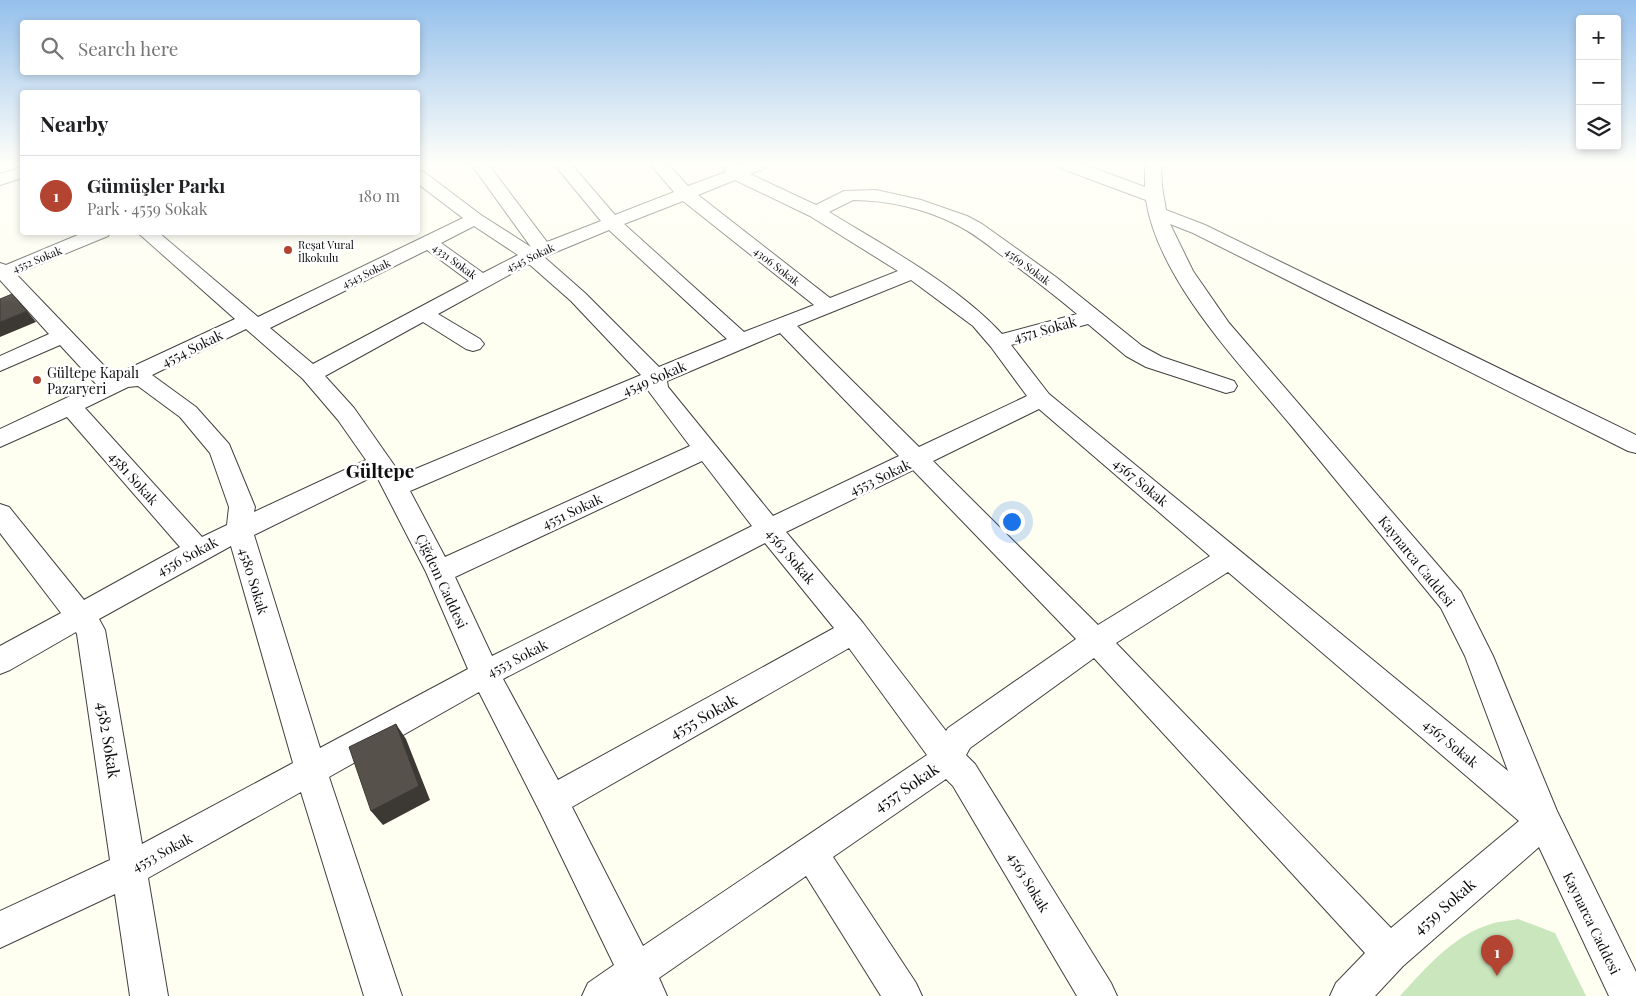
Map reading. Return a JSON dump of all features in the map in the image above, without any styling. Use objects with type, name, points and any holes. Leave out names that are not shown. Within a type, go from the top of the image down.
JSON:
[{"type":"street","name":"4563 Sokak","points":[[464,210],[475,219],[537,252],[656,377],[657,388],[704,450],[853,631],[948,759],[964,774],[1098,996]]},
{"type":"street","points":[[510,210],[537,252]]},
{"type":"street","points":[[601,210],[611,222],[741,341]]},
{"type":"street","name":"4545 Sokak","points":[[311,374],[537,252],[642,210]]},
{"type":"street","name":"4306 Sokak","points":[[707,210],[829,307]]},
{"type":"street","name":"4567 Sokak","points":[[813,210],[913,272],[980,322],[998,342],[1041,399],[1544,821]]},
{"type":"street","name":"4569 Sokak","points":[[934,210],[961,220],[976,228],[1023,262],[1144,357],[1226,386]]},
{"type":"street","name":"Kaynarca Caddesi","points":[[1156,210],[1161,228],[1177,261],[1216,320],[1452,600],[1479,656],[1544,821],[1628,996]]},
{"type":"street","points":[[1165,210],[1636,445]]},
{"type":"street","name":"4543 Sokak","points":[[253,323],[475,219]]},
{"type":"street","name":"4552 Sokak","points":[[1,272],[94,235]]},
{"type":"street","name":"Çiğdem Caddesi","points":[[150,235],[311,374],[346,414],[381,463],[396,487],[440,572],[485,674],[552,801],[642,984]]},
{"type":"street","name":"4331 Sokak","points":[[428,242],[482,281]]},
{"type":"street","name":"4580 Sokak","points":[[1,272],[64,335],[105,380],[143,379],[188,412],[222,450],[242,507],[239,529],[311,771],[383,996]]},
{"type":"street","name":"4549 Sokak","points":[[396,487],[741,341],[913,272]]},
{"type":"street","points":[[422,313],[473,344]]},
{"type":"street","name":"4571 Sokak","points":[[998,342],[1093,316]]},
{"type":"street","name":"4554 Sokak","points":[[0,439],[253,323]]},
{"type":"street","points":[[784,325],[1096,641],[1390,953]]},
{"type":"street","points":[[0,364],[64,335]]},
{"type":"street","name":"4553 Sokak","points":[[0,930],[130,869],[485,674],[769,529],[1041,399]]},
{"type":"street","name":"4581 Sokak","points":[[71,407],[198,550]]},
{"type":"street","name":"4551 Sokak","points":[[440,572],[704,450]]},
{"type":"street","name":"4556 Sokak","points":[[0,661],[198,550],[381,463]]},
{"type":"street","name":"4582 Sokak","points":[[0,514],[91,630],[149,996]]},
{"type":"street","name":"4557 Sokak","points":[[601,996],[642,984],[810,852],[948,759],[959,738],[1096,641],[1230,557]]},
{"type":"street","name":"4555 Sokak","points":[[552,801],[853,631]]},
{"type":"street","name":"4559 Sokak","points":[[1349,996],[1390,953],[1544,821]]},
{"type":"street","points":[[810,852],[903,996]]},
{"type":"green space","points":[[1518,919],[1555,933],[1586,996],[1400,996],[1441,954],[1464,936],[1494,923]]},
{"type":"building","points":[[12,294],[27,311],[0,322],[0,299]]},
{"type":"building","points":[[396,724],[419,786],[371,811],[349,747]]},
{"type":"place","name":"Reşat Vural İlkokulu","points":[[288,250]]},
{"type":"place","name":"Gültepe Kapalı Pazaryeri","points":[[37,380]]},
{"type":"place","name":"Gümüşler Parkı","points":[[1497,976]]},
{"type":"district","name":"Gültepe","points":[[380,470]]}]
